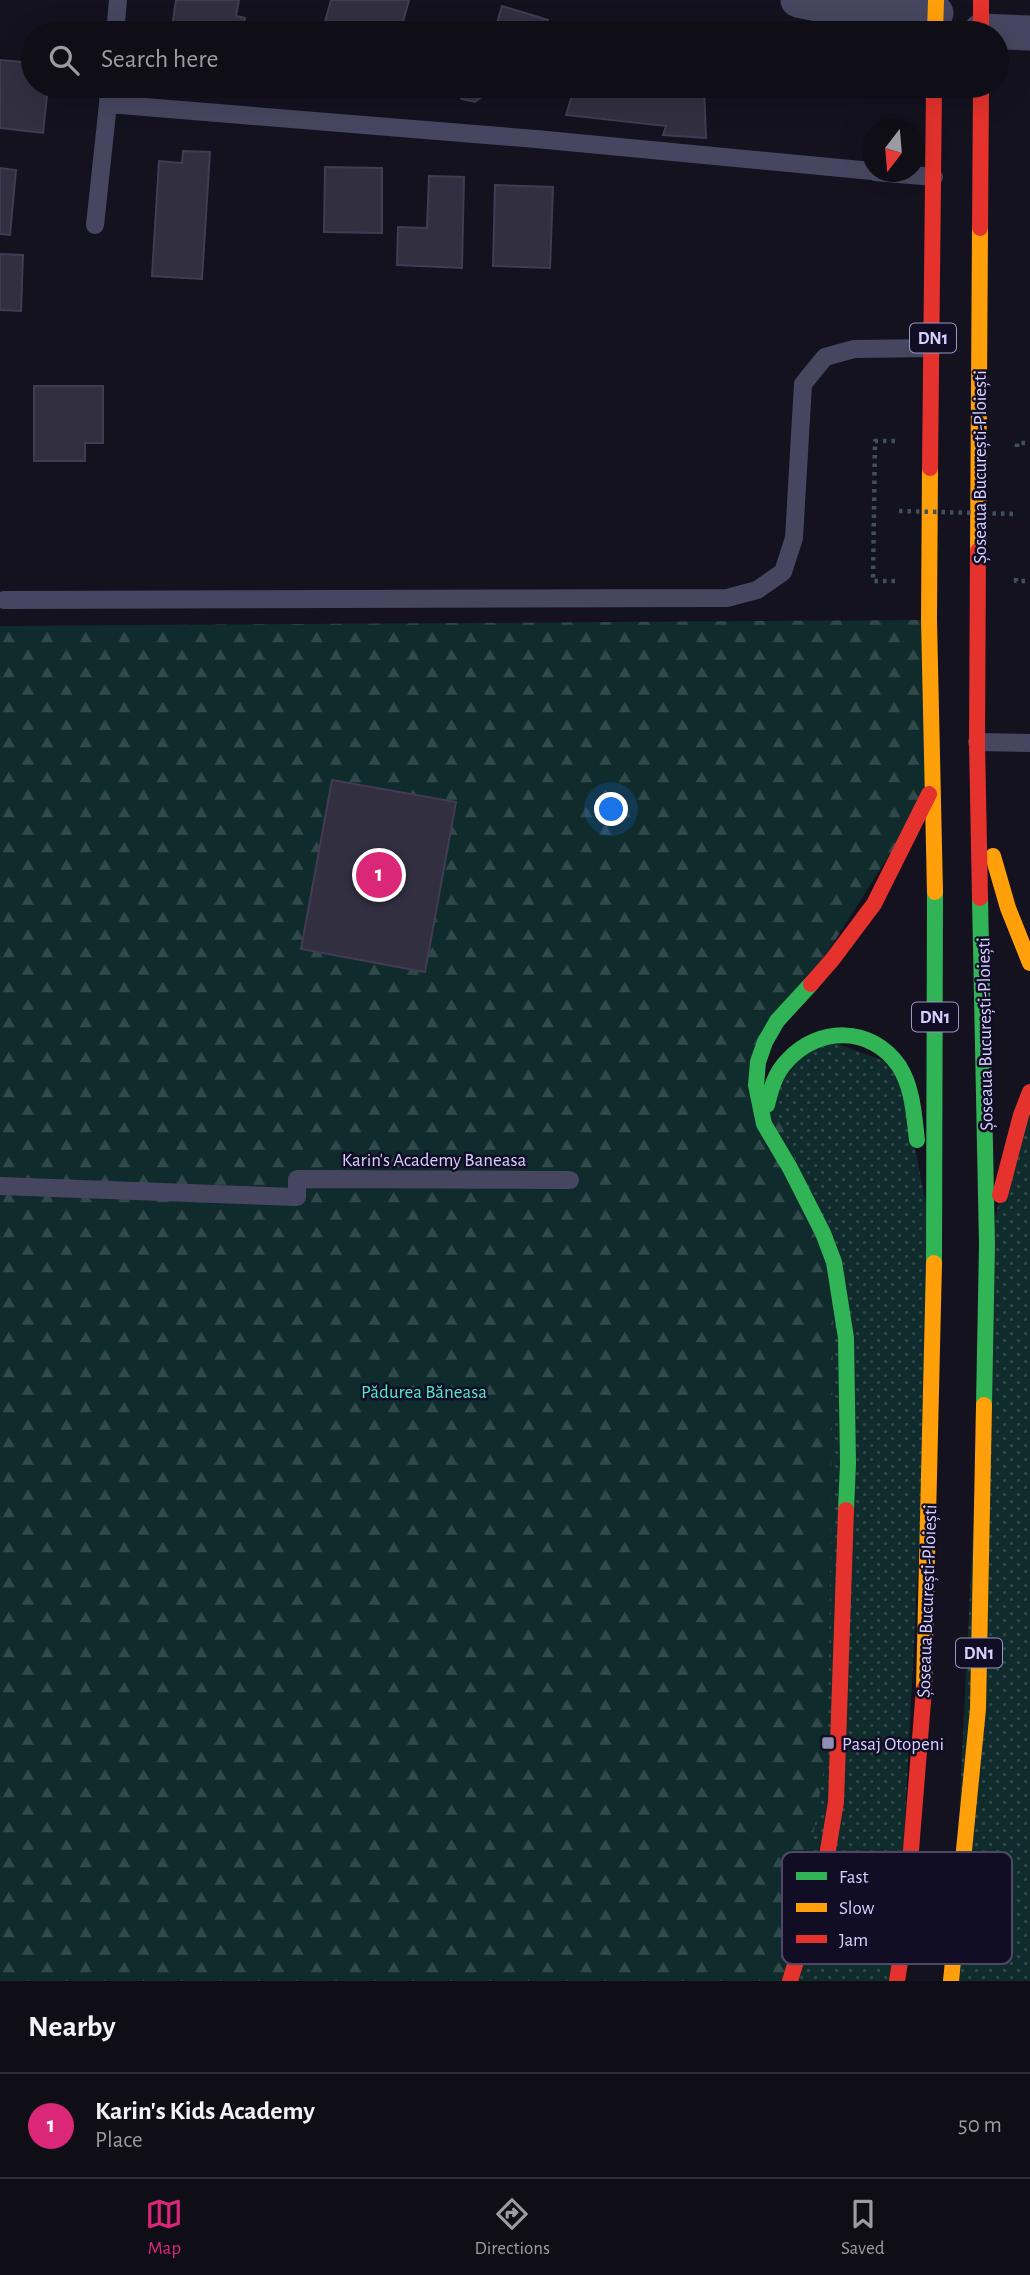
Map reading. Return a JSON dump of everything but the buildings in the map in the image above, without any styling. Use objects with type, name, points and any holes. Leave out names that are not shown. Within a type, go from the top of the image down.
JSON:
[{"type":"highway","name":"Șoseaua București-Ploiești","points":[[911,1852],[924,1706],[933,1327],[936,961],[929,600],[934,98]]},
{"type":"highway","name":"Șoseaua București-Ploiești","points":[[964,1852],[978,1709],[987,1245],[977,742],[981,98]]},
{"type":"highway","points":[[828,1852],[836,1802],[849,1400],[846,1338],[834,1262],[812,1211],[764,1124],[756,1085],[758,1062],[777,1021],[832,960],[867,914],[931,789]]},
{"type":"highway","points":[[978,805],[1008,908],[1030,963]]},
{"type":"highway","points":[[764,1124],[767,1100],[775,1076],[800,1045],[818,1037],[839,1035],[859,1037],[887,1053],[899,1066],[912,1099],[933,1245]]},
{"type":"highway","points":[[987,1245],[1021,1115],[1030,1092]]},
{"type":"highway","points":[[790,1981],[795,1964]]},
{"type":"street","points":[[798,0],[843,9],[935,15]]},
{"type":"street","points":[[1009,28],[1030,33]]},
{"type":"lane","points":[[116,21],[118,0]]},
{"type":"lane","points":[[95,225],[108,98]]},
{"type":"lane","points":[[107,104],[523,138],[862,170]]},
{"type":"lane","points":[[925,176],[933,177]]},
{"type":"lane","points":[[4,600],[737,596],[757,590],[783,572],[794,537],[803,384],[825,357],[853,349],[933,348]]},
{"type":"lane","points":[[977,742],[1030,743]]},
{"type":"lane","points":[[1008,908],[1030,908]]},
{"type":"lane","name":"Karin's Academy Baneasa","points":[[0,1186],[297,1197],[297,1179],[570,1180]]},
{"type":"path","points":[[896,569],[896,581],[873,581],[875,441],[899,441],[899,452]]},
{"type":"path","points":[[1017,457],[1017,443],[1030,443]]},
{"type":"path","points":[[898,523],[899,511],[1016,514]]},
{"type":"path","points":[[1016,568],[1016,581],[1030,581]]},
{"type":"green space","name":"Pădurea Băneasa","points":[[929,620],[931,789],[758,1062],[834,1262],[828,1742],[811,1852],[782,1852],[782,1964],[793,1964],[790,1981],[0,1981],[0,626]]},
{"type":"green space","points":[[818,1037],[899,1066],[934,1245],[903,1852],[787,1852],[767,1099]]},
{"type":"green space","points":[[1030,1092],[1030,1981],[951,1981],[952,1964],[1012,1964],[1012,1852],[957,1852],[987,1245]]},
{"type":"green space","points":[[790,1964],[898,1964],[897,1981],[790,1981]]},
{"type":"traffic: fast","points":[[934,1263],[935,892]]},
{"type":"traffic: fast","points":[[980,898],[987,1245],[984,1405]]},
{"type":"traffic: fast","points":[[811,984],[777,1021],[765,1042],[758,1062],[756,1085],[764,1124],[823,1233],[834,1262],[846,1338],[846,1510]]},
{"type":"traffic: fast","points":[[767,1105],[779,1071],[800,1050],[814,1041],[829,1037],[845,1035],[860,1038],[874,1043],[888,1053],[899,1066],[910,1093],[917,1140]]},
{"type":"traffic: slow","points":[[935,21],[936,0]]},
{"type":"traffic: slow","points":[[978,551],[980,228]]},
{"type":"traffic: slow","points":[[930,468],[929,620],[935,892]]},
{"type":"traffic: slow","points":[[993,856],[1008,908],[1030,963]]},
{"type":"traffic: slow","points":[[924,1689],[934,1263]]},
{"type":"traffic: slow","points":[[964,1852],[978,1709],[984,1405]]},
{"type":"traffic: slow","points":[[951,1981],[953,1964]]},
{"type":"traffic: jam","points":[[981,0],[981,21]]},
{"type":"traffic: jam","points":[[930,468],[934,98]]},
{"type":"traffic: jam","points":[[980,228],[981,98]]},
{"type":"traffic: jam","points":[[978,551],[977,742],[980,898]]},
{"type":"traffic: jam","points":[[811,984],[874,904],[929,794]]},
{"type":"traffic: jam","points":[[1000,1195],[1021,1115],[1030,1092]]},
{"type":"traffic: jam","points":[[828,1852],[836,1802],[846,1510]]},
{"type":"traffic: jam","points":[[911,1852],[924,1689]]},
{"type":"traffic: jam","points":[[790,1981],[795,1964]]},
{"type":"traffic: jam","points":[[897,1981],[900,1964]]},
{"type":"place","name":"Karin's Kids Academy","points":[[379,875]]},
{"type":"place","name":"Pasaj Otopeni","points":[[828,1743]]}]
